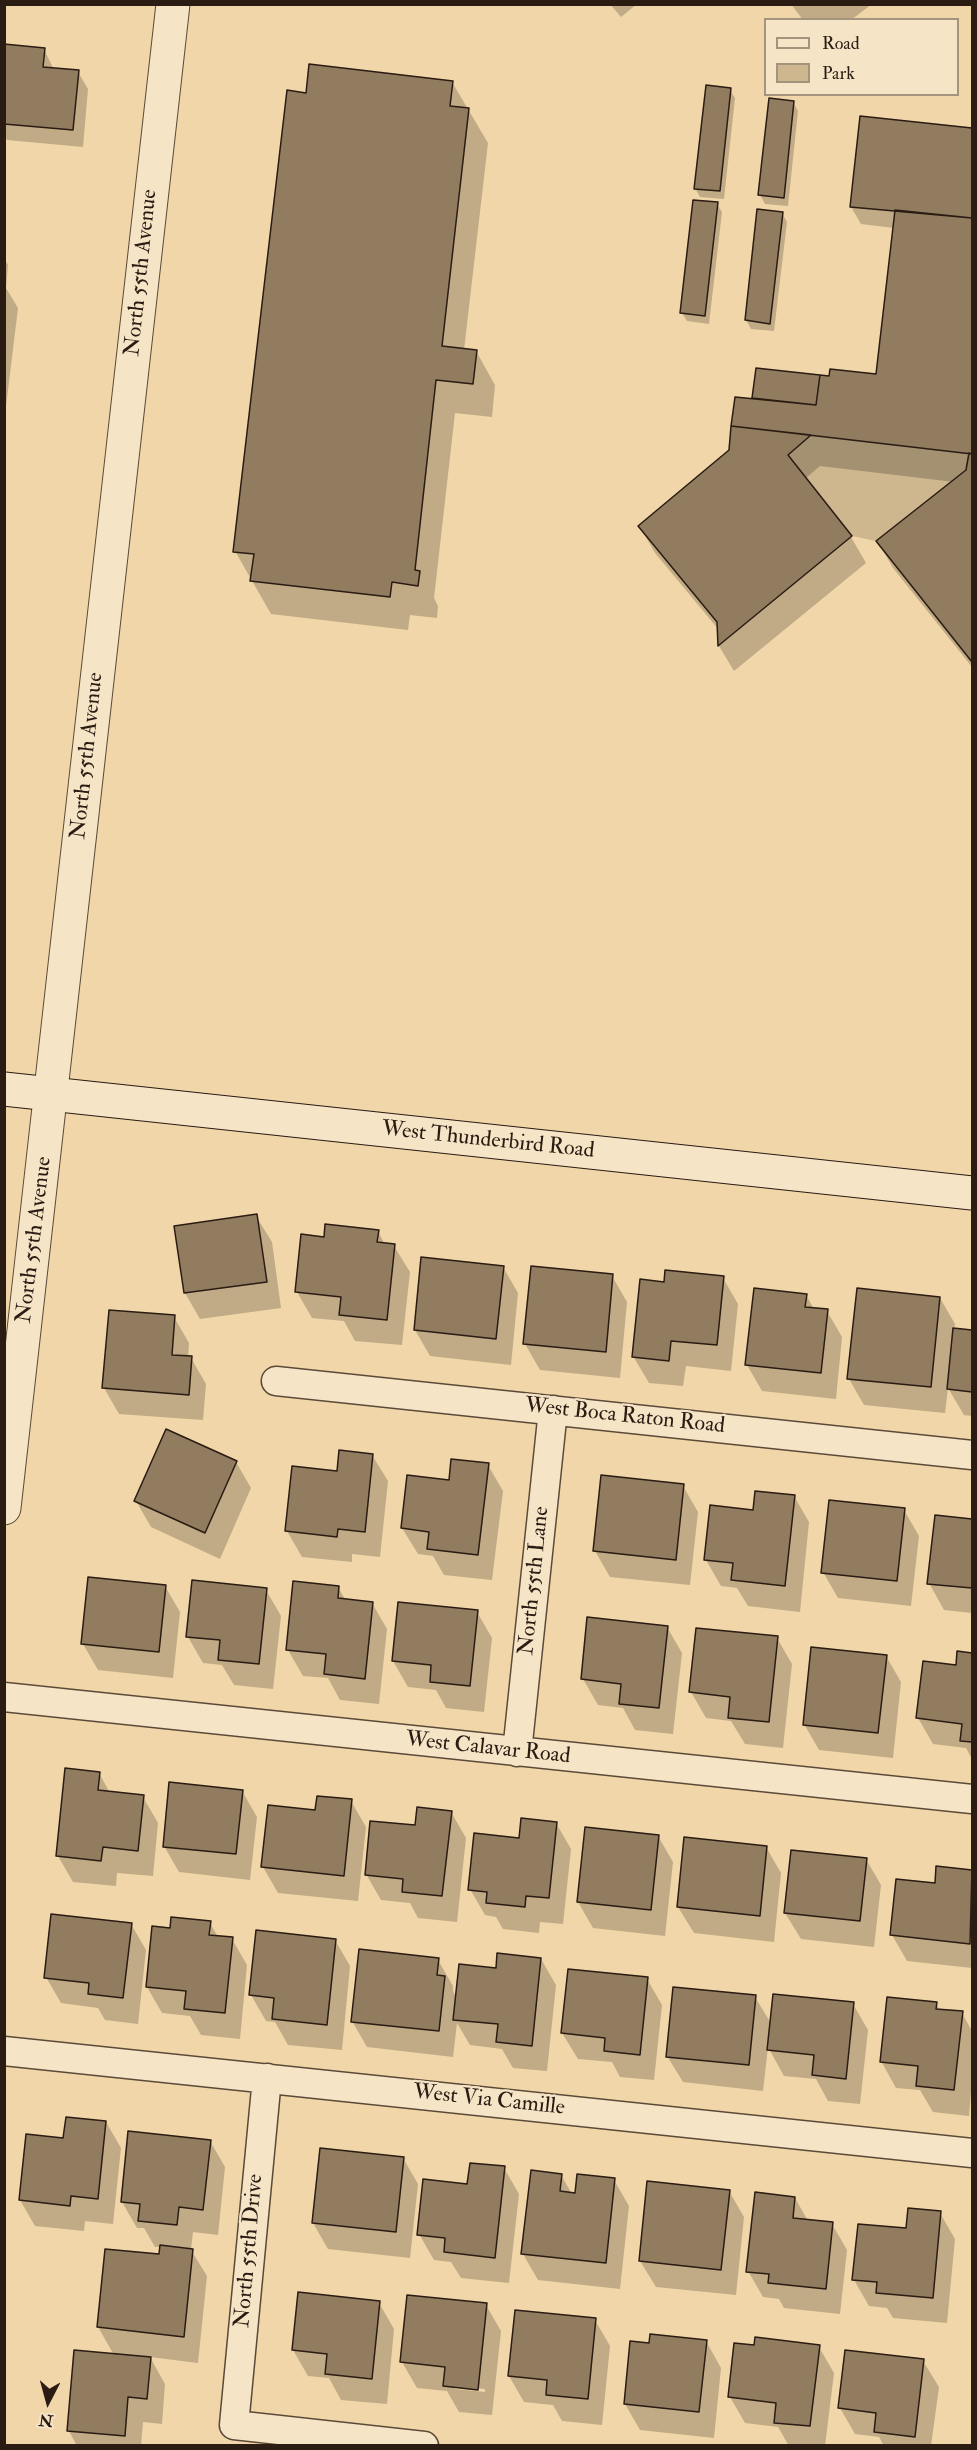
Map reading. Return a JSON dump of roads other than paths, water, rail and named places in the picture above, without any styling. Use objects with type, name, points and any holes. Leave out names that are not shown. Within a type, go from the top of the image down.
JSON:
[{"type":"street","name":"North 55th Avenue","points":[[4,1509],[173,4]]},
{"type":"street","name":"West Thunderbird Road","points":[[4,1089],[972,1193]]},
{"type":"street","name":"West Boca Raton Road","points":[[276,1381],[972,1455]]},
{"type":"street","name":"North 55th Lane","points":[[517,1752],[553,1410]]},
{"type":"street","name":"West Calavar Road","points":[[4,1697],[972,1799]]},
{"type":"street","name":"West Via Camille","points":[[4,2051],[972,2153]]},
{"type":"street","name":"North 55th Drive","points":[[267,2078],[234,2425],[424,2445]]}]
